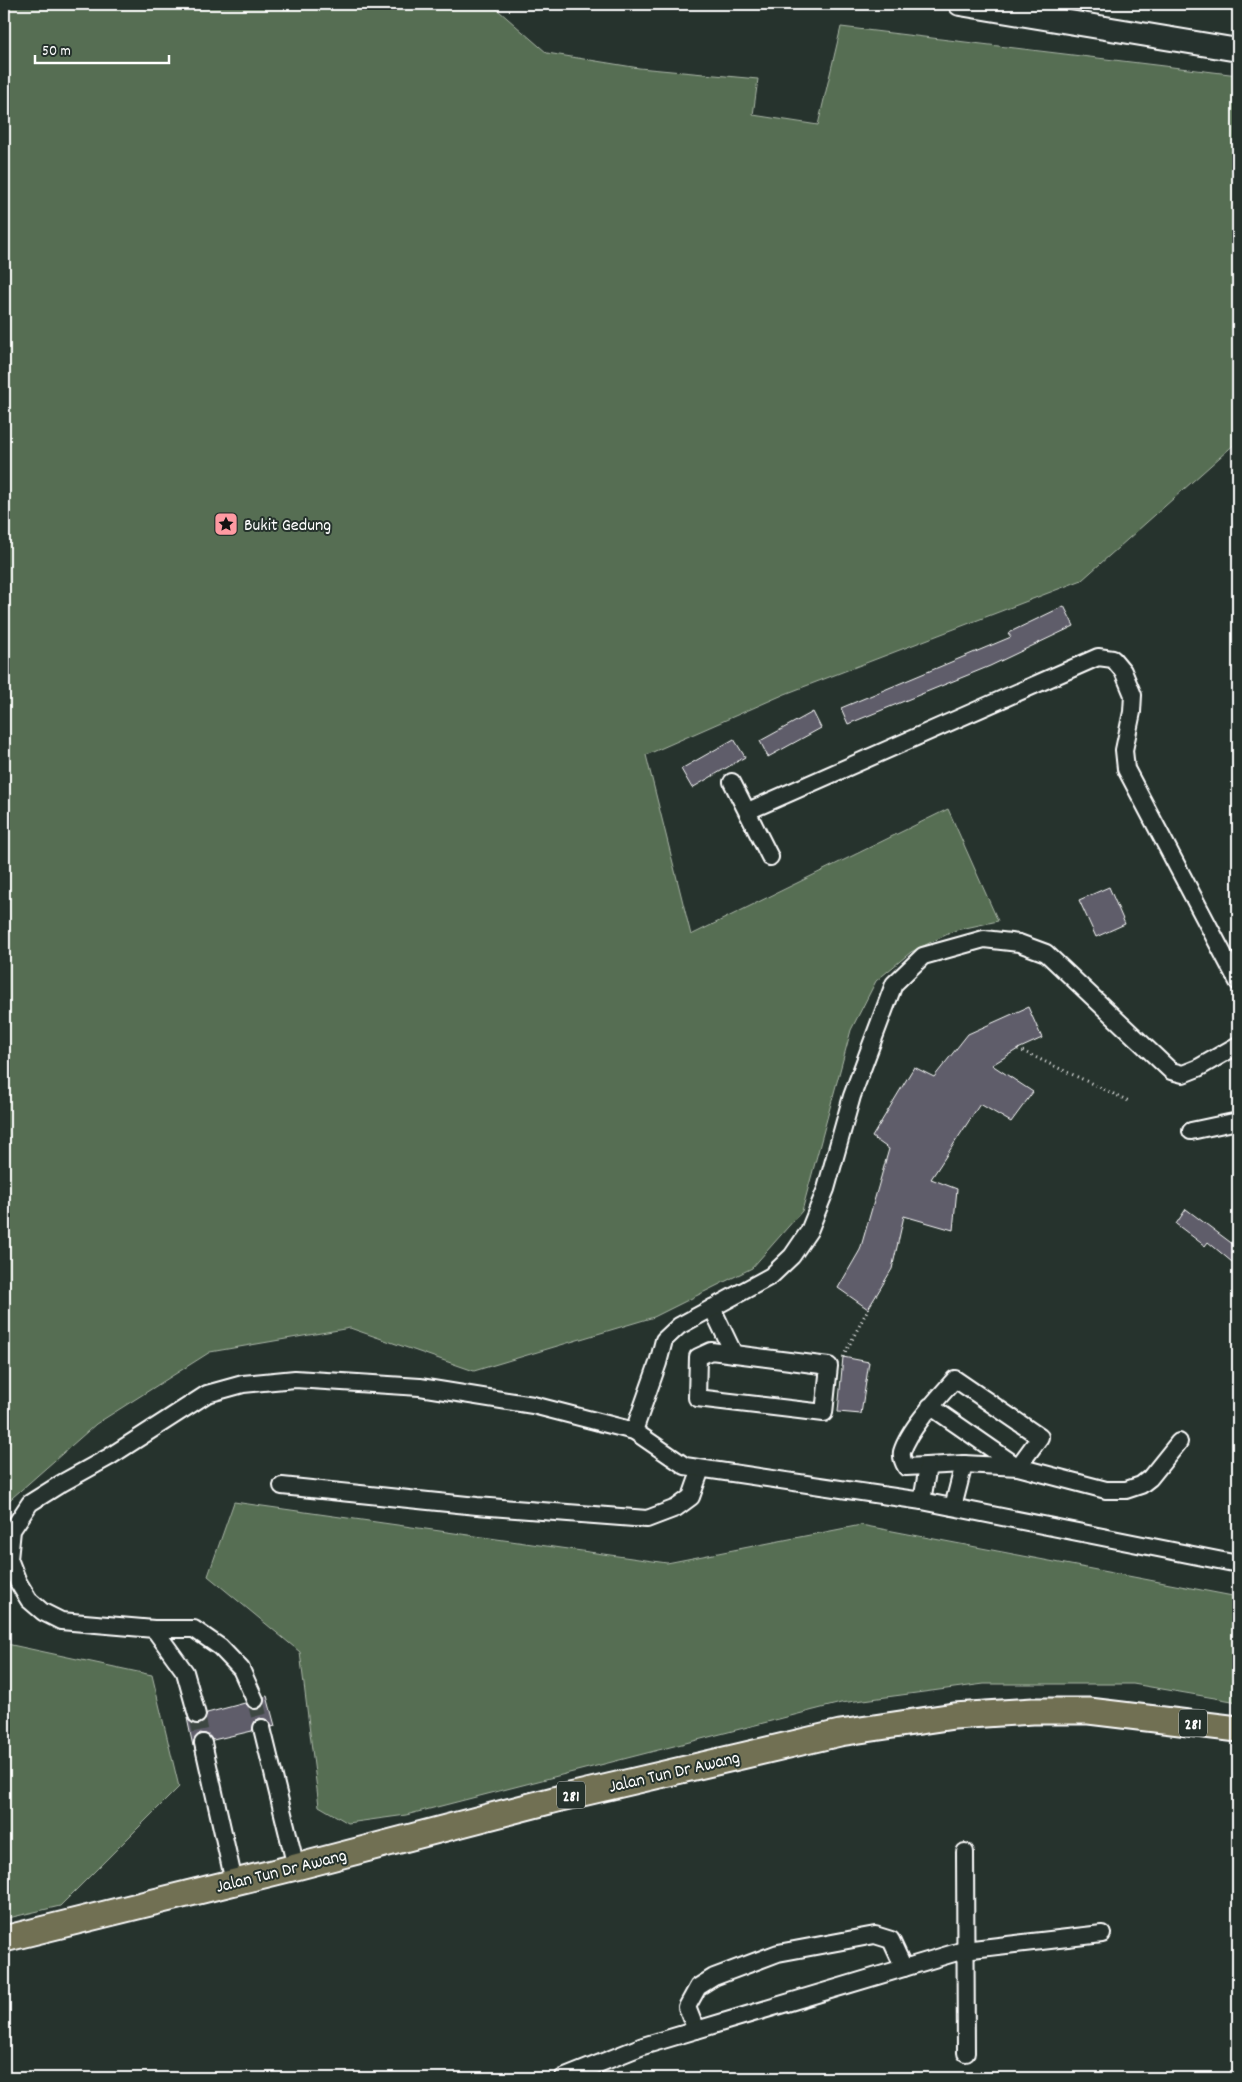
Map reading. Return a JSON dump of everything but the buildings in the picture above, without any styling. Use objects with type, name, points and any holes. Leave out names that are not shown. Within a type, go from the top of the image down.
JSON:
[{"type":"main road","name":"Jalan Tun Dr Awang","points":[[4,1939],[296,1867],[561,1798],[840,1733],[886,1725],[954,1716],[1033,1711],[1080,1711],[1147,1717],[1238,1729]]},
{"type":"street","points":[[960,4],[1238,50]]},
{"type":"street","points":[[748,812],[1098,657],[1113,659],[1123,671],[1133,695],[1132,712],[1124,750],[1126,768],[1238,982]]},
{"type":"street","points":[[732,782],[770,857]]},
{"type":"street","points":[[634,1431],[658,1363],[664,1340],[679,1326],[771,1276],[792,1256],[809,1231],[826,1189],[852,1096],[894,984],[923,956],[984,939],[1019,943],[1046,953],[1171,1071],[1183,1074],[1198,1068],[1238,1045]]},
{"type":"street","points":[[1191,1131],[1238,1121]]},
{"type":"street","points":[[712,1308],[734,1354]]},
{"type":"street","points":[[711,1351],[734,1354],[829,1366],[824,1413],[697,1398],[698,1357],[711,1351]]},
{"type":"street","points":[[255,1700],[241,1669],[220,1646],[194,1630],[154,1629],[61,1620],[43,1612],[30,1600],[18,1582],[9,1559],[12,1530],[30,1504],[207,1394],[243,1384],[295,1379],[420,1387],[533,1405],[634,1431],[685,1466],[700,1470],[922,1501],[1238,1564]]},
{"type":"street","points":[[1018,1467],[1040,1437],[955,1379],[930,1406],[902,1454],[902,1461],[906,1467],[964,1464],[1018,1467],[1106,1490],[1126,1490],[1140,1485],[1150,1478],[1179,1442]]},
{"type":"street","points":[[930,1406],[1018,1467]]},
{"type":"street","points":[[953,1507],[964,1464]]},
{"type":"street","points":[[922,1501],[928,1466]]},
{"type":"street","points":[[282,1486],[477,1506],[647,1519],[670,1511],[691,1497],[700,1470]]},
{"type":"street","points":[[154,1629],[185,1672],[197,1715]]},
{"type":"street","points":[[262,1728],[296,1867]]},
{"type":"street","points":[[203,1743],[234,1882]]},
{"type":"street","points":[[964,1852],[966,2053]]},
{"type":"street","points":[[563,2078],[643,2046],[964,1950],[1102,1934]]},
{"type":"street","points":[[696,2030],[687,2007],[698,1987],[714,1977],[778,1953],[875,1935],[891,1940],[904,1968]]},
{"type":"path","points":[[1018,1049],[1131,1102]]},
{"type":"path","points":[[843,1358],[868,1309]]},
{"type":"green space","points":[[4,4],[491,4],[547,53],[639,68],[758,79],[753,115],[818,125],[841,27],[1238,75],[1238,441],[1082,580],[785,694],[646,755],[691,935],[948,809],[998,921],[956,930],[911,952],[876,981],[851,1030],[802,1211],[752,1268],[654,1317],[474,1371],[350,1328],[210,1352],[96,1424],[4,1505]]},
{"type":"green space","points":[[234,1502],[667,1563],[861,1525],[1238,1597],[1238,1702],[1133,1684],[984,1684],[841,1703],[406,1815],[348,1823],[319,1806],[300,1652],[208,1576]]},
{"type":"green space","points":[[4,1636],[7,1644],[152,1675],[179,1787],[60,1906],[4,1919]]},
{"type":"tunnel","points":[[255,1700],[262,1728]]},
{"type":"tunnel","points":[[197,1715],[203,1743]]},
{"type":"place","name":"Bukit Gedung","points":[[226,524]]}]
